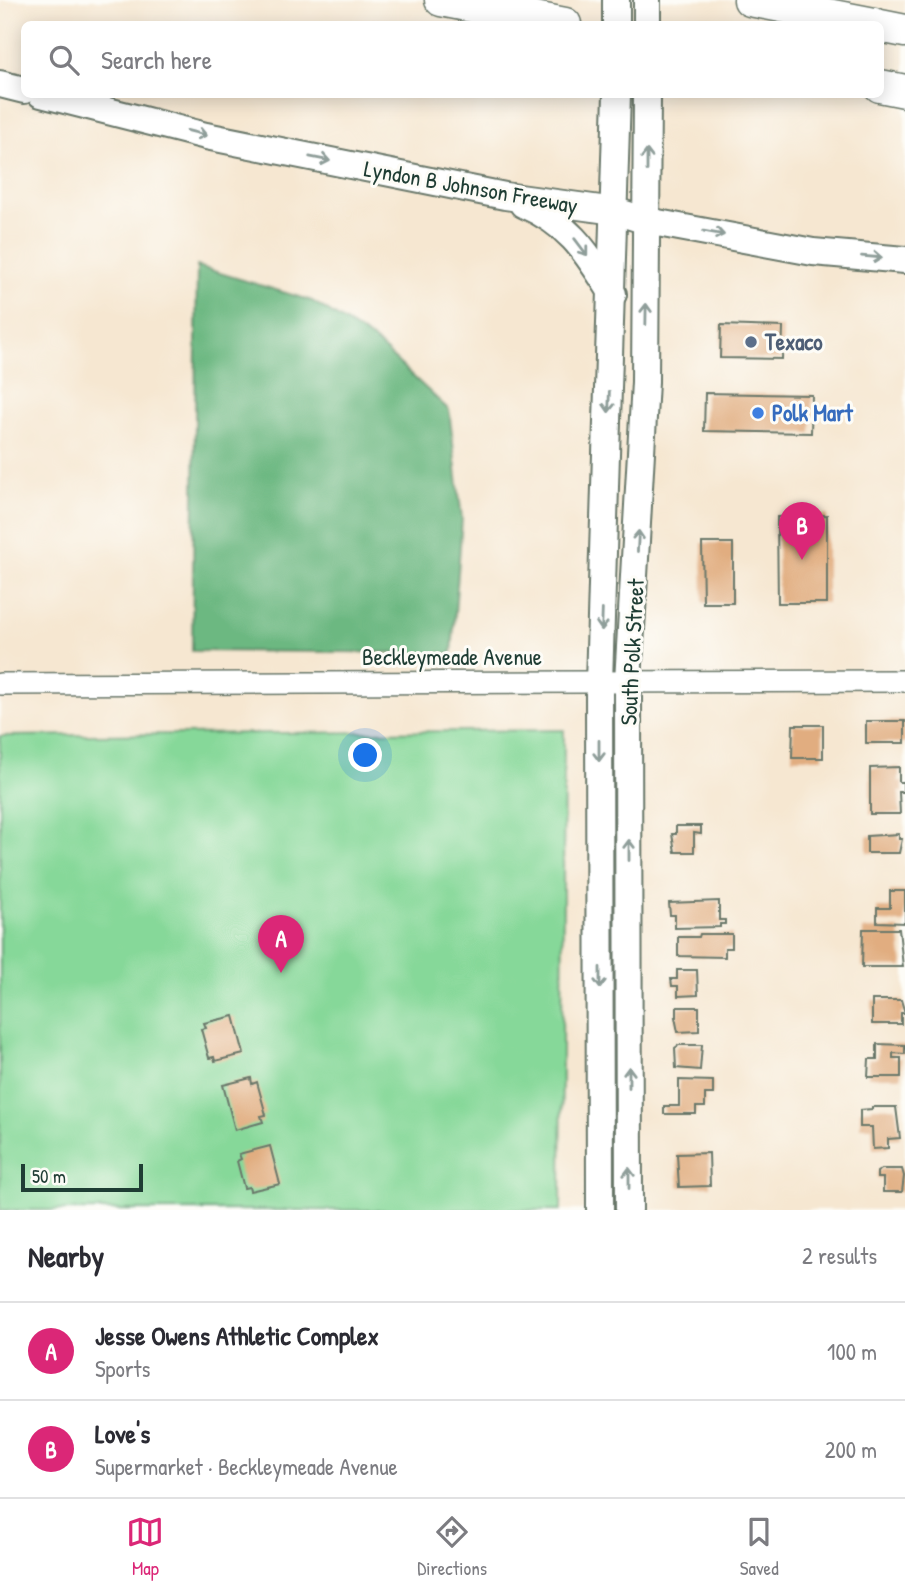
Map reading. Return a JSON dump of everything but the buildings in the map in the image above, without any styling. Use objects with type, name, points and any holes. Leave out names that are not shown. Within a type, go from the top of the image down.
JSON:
[{"type":"highway","points":[[441,0],[550,21]]},
{"type":"highway","points":[[750,0],[858,21]]},
{"type":"highway","points":[[884,27],[905,31]]},
{"type":"highway","points":[[884,87],[905,91]]},
{"type":"main road","points":[[616,0],[616,21]]},
{"type":"main road","points":[[647,0],[647,21]]},
{"type":"main road","points":[[0,84],[21,89]]},
{"type":"main road","name":"Lyndon B Johnson Freeway","points":[[57,98],[206,136],[505,197],[615,211],[647,221],[813,251],[905,260]]},
{"type":"main road","name":"South Polk Street","points":[[629,1210],[628,682],[646,382],[647,98]]},
{"type":"main road","name":"South Polk Street","points":[[600,1210],[599,682],[617,99]]},
{"type":"main road","points":[[505,197],[533,209],[579,240],[613,294]]},
{"type":"main road","points":[[600,1147],[629,1146]]},
{"type":"street","name":"Beckleymeade Avenue","points":[[0,684],[905,681]]},
{"type":"green space","points":[[197,266],[312,301],[374,340],[449,410],[462,519],[452,653],[192,651]]},
{"type":"green space","points":[[564,730],[561,1210],[0,1210],[0,736]]},
{"type":"place","name":"Texaco","points":[[751,342]]},
{"type":"place","name":"Polk Mart","points":[[758,413]]},
{"type":"place","name":"Love's","points":[[802,560]]},
{"type":"place","name":"Jesse Owens Athletic Complex","points":[[281,973]]}]
